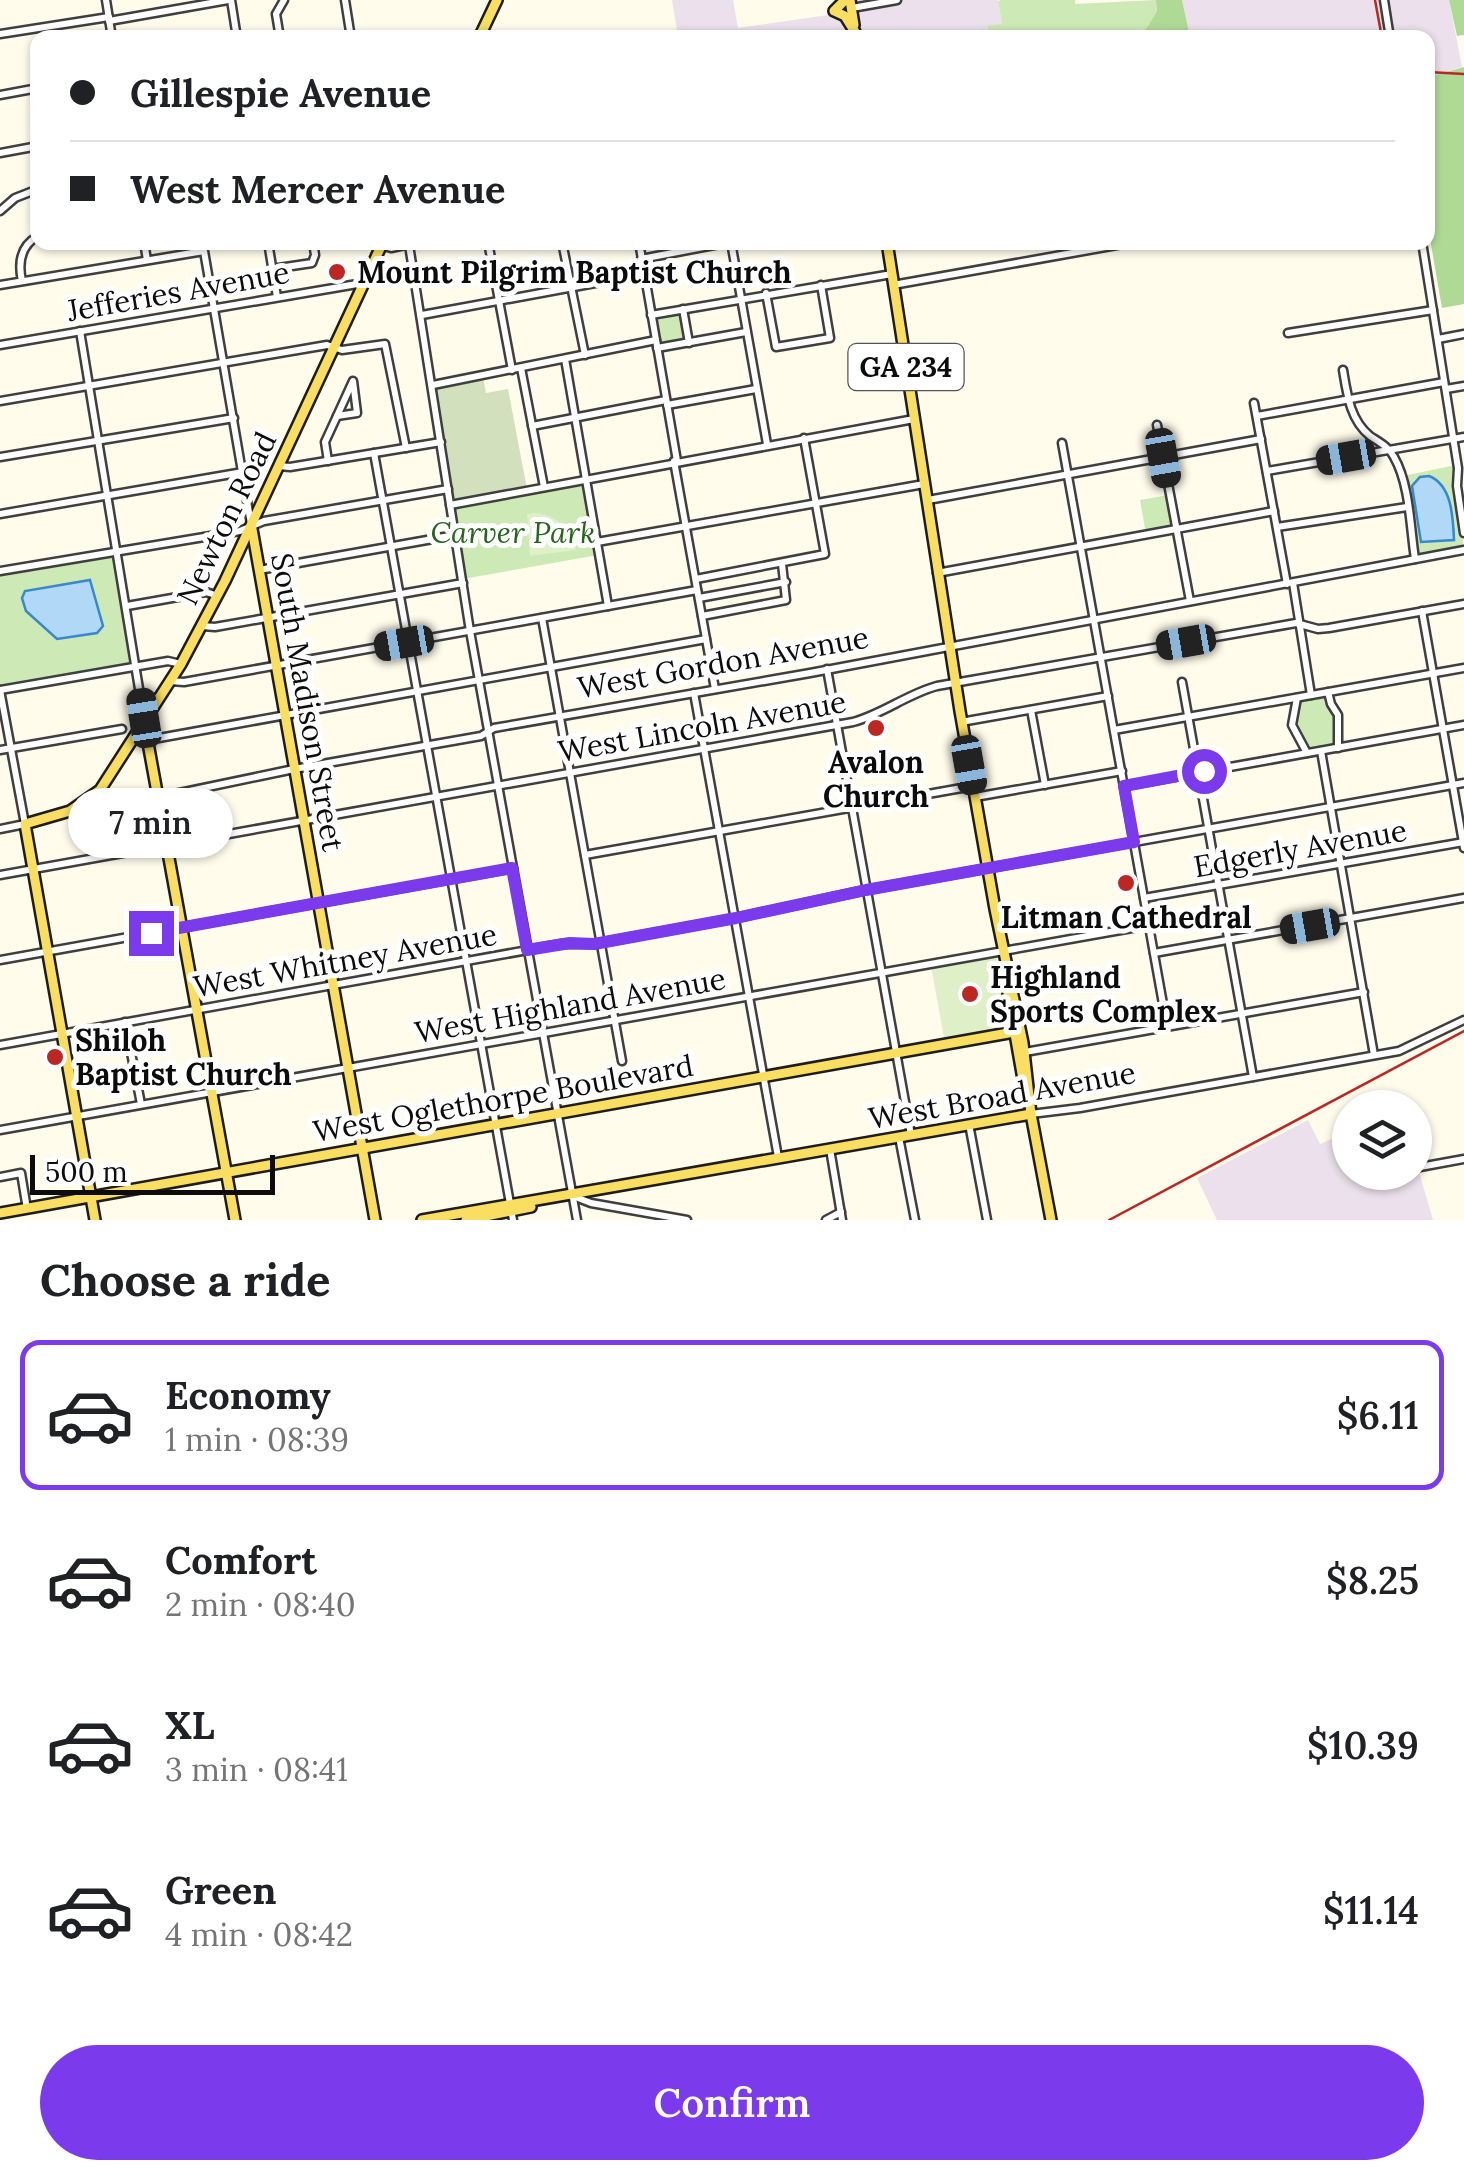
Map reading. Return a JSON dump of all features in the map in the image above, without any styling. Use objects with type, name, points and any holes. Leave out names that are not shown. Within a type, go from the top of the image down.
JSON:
[{"type":"main road","points":[[482,30],[496,0]]},
{"type":"main road","points":[[853,30],[844,16],[834,10],[849,3],[855,30]]},
{"type":"main road","name":"Newton Road","points":[[88,800],[106,782],[181,664],[218,596],[335,348],[376,250]]},
{"type":"main road","name":"GA 234","points":[[888,250],[955,683],[1021,1041]]},
{"type":"main road","name":"South Madison Street","points":[[252,526],[375,1220]]},
{"type":"main road","points":[[140,696],[147,704],[159,698]]},
{"type":"main road","points":[[144,721],[235,1220]]},
{"type":"main road","points":[[132,741],[144,738],[149,742]]},
{"type":"main road","name":"West Gordon Avenue","points":[[24,824],[68,812],[88,800]]},
{"type":"main road","points":[[24,824],[95,1220]]},
{"type":"main road","name":"GA 234","points":[[1008,975],[1006,982],[1021,1041]]},
{"type":"main road","points":[[1021,1041],[1032,1114]]},
{"type":"main road","points":[[1021,1041],[1051,1220]]},
{"type":"main road","name":"West Oglethorpe Boulevard","points":[[0,1214],[896,1054],[1021,1041]]},
{"type":"main road","name":"West Broad Avenue","points":[[466,1220],[511,1212],[542,1201],[572,1196],[589,1198],[778,1158],[1032,1114]]},
{"type":"main road","name":"West Broad Avenue","points":[[422,1220],[511,1212]]},
{"type":"street","points":[[106,0],[111,30]]},
{"type":"street","points":[[0,34],[230,0],[236,30]]},
{"type":"street","points":[[279,30],[276,14],[284,0]]},
{"type":"street","points":[[344,0],[350,30]]},
{"type":"street","points":[[849,3],[897,0]]},
{"type":"street","points":[[1384,0],[1389,30]]},
{"type":"street","points":[[0,95],[30,89]]},
{"type":"street","points":[[0,153],[30,147]]},
{"type":"street","points":[[0,211],[15,198],[30,192]]},
{"type":"street","points":[[22,282],[21,256],[30,241]]},
{"type":"street","points":[[0,285],[147,260],[145,250]]},
{"type":"street","name":"South Madison Street","points":[[147,260],[204,250],[252,526]]},
{"type":"street","points":[[269,250],[277,297]]},
{"type":"street","points":[[272,269],[312,262],[314,250]]},
{"type":"street","points":[[410,250],[470,632],[577,1220]]},
{"type":"street","points":[[489,250],[512,370]]},
{"type":"street","points":[[564,250],[585,355]]},
{"type":"street","points":[[640,250],[715,689]]},
{"type":"street","points":[[642,259],[689,250]]},
{"type":"street","points":[[732,250],[767,444]]},
{"type":"street","points":[[651,314],[766,293],[893,279],[1082,250]]},
{"type":"street","points":[[1423,250],[1454,438],[1464,533]]},
{"type":"street","points":[[422,315],[644,274]]},
{"type":"street","name":"Jefferies Avenue","points":[[0,345],[364,283]]},
{"type":"street","points":[[766,293],[776,348],[830,338],[821,285]]},
{"type":"street","points":[[683,309],[689,343]]},
{"type":"street","points":[[1288,332],[1433,310]]},
{"type":"street","points":[[80,331],[144,721]]},
{"type":"street","points":[[432,386],[585,355],[746,332]]},
{"type":"street","points":[[1438,339],[1464,334]]},
{"type":"street","points":[[0,401],[327,345],[350,349],[385,344],[406,448]]},
{"type":"street","points":[[565,359],[608,606]]},
{"type":"street","points":[[521,368],[544,487]]},
{"type":"street","points":[[1343,370],[1348,399],[1362,428],[1389,449],[1400,470],[1415,559]]},
{"type":"street","points":[[328,461],[324,442],[354,381],[358,412],[337,416]]},
{"type":"street","points":[[1257,416],[1348,399],[1445,385],[1464,386]]},
{"type":"street","points":[[532,426],[756,389]]},
{"type":"street","points":[[1254,403],[1277,527],[1301,623],[1311,695]]},
{"type":"street","points":[[0,458],[234,418]]},
{"type":"street","points":[[450,505],[914,420]]},
{"type":"street","points":[[1157,425],[1190,601]]},
{"type":"street","points":[[1266,471],[1464,437]]},
{"type":"street","points":[[696,580],[822,557],[825,550],[804,438]]},
{"type":"street","points":[[926,500],[1261,439]]},
{"type":"street","points":[[279,466],[441,442]]},
{"type":"street","points":[[1062,443],[1168,1026]]},
{"type":"street","points":[[374,454],[511,1212]]},
{"type":"street","points":[[0,514],[243,472]]},
{"type":"street","points":[[597,542],[924,484]]},
{"type":"street","points":[[0,571],[448,489]]},
{"type":"street","points":[[1277,527],[1407,507]]},
{"type":"street","points":[[938,573],[1274,512]]},
{"type":"street","points":[[260,570],[455,535]]},
{"type":"street","name":"West Gordon Avenue","points":[[88,800],[103,809],[494,728],[1464,551]]},
{"type":"street","points":[[702,616],[783,602],[787,597],[782,564]]},
{"type":"street","points":[[170,681],[184,682],[608,606],[786,582]]},
{"type":"street","points":[[202,626],[463,584]]},
{"type":"street","points":[[127,606],[206,592],[218,596]]},
{"type":"street","name":"West Lincoln Avenue","points":[[0,875],[838,725],[876,714],[916,692],[955,683],[1301,623],[1329,628],[1464,604]]},
{"type":"street","points":[[1422,611],[1464,844]]},
{"type":"street","points":[[542,618],[622,1060]]},
{"type":"street","points":[[149,742],[706,639]]},
{"type":"street","points":[[24,824],[0,689],[168,662],[181,664]]},
{"type":"street","points":[[1114,730],[1464,668]]},
{"type":"street","points":[[828,669],[911,1135]]},
{"type":"street","points":[[1182,682],[1254,1077]]},
{"type":"street","points":[[694,692],[778,1158]]},
{"type":"street","points":[[1328,692],[1338,714],[1338,748]]},
{"type":"street","points":[[962,722],[1108,696]]},
{"type":"street","points":[[1296,698],[1292,725],[1307,753]]},
{"type":"street","points":[[1031,710],[1045,784]]},
{"type":"street","points":[[1124,786],[1464,726]]},
{"type":"street","points":[[0,750],[122,728]]},
{"type":"street","points":[[1321,751],[1374,1055]]},
{"type":"street","points":[[975,797],[1122,771]]},
{"type":"street","name":"West Whitney Avenue","points":[[0,1044],[527,950],[600,942],[736,918],[866,890],[1464,783]]},
{"type":"street","points":[[585,855],[973,786]]},
{"type":"street","name":"West Gordon Avenue","points":[[0,829],[24,824]]},
{"type":"street","name":"Edgerly Avenue","points":[[1144,898],[1464,844]]},
{"type":"street","points":[[0,960],[512,868]]},
{"type":"street","points":[[1154,953],[1464,898]]},
{"type":"street","name":"West Highland Avenue","points":[[0,1130],[1149,925]]},
{"type":"street","points":[[1021,1041],[1168,1026],[1364,992]]},
{"type":"street","name":"West Broad Avenue","points":[[1032,1114],[1411,1047],[1464,1020]]},
{"type":"street","points":[[125,1022],[141,1104]]},
{"type":"street","points":[[970,1124],[988,1220]]},
{"type":"street","points":[[899,1137],[915,1220]]},
{"type":"street","points":[[826,1220],[841,1216],[830,1149]]},
{"type":"street","points":[[1432,1165],[1464,1159]]},
{"type":"street","points":[[0,1177],[20,1174],[28,1209]]},
{"type":"street","points":[[589,1198],[687,1220]]},
{"type":"shaded area","points":[[672,0],[733,0],[738,28],[856,11],[855,0],[998,0],[1002,24],[987,25],[988,30],[677,30]]},
{"type":"shaded area","points":[[1182,0],[1449,0],[1462,67],[1435,75],[1435,30],[1188,30]]},
{"type":"shaded area","points":[[1308,1120],[1320,1144],[1332,1139],[1332,1190],[1424,1190],[1433,1220],[1217,1220],[1197,1178]]},
{"type":"green space","points":[[1075,0],[1075,4],[1156,0],[1157,11],[1145,30],[988,30],[987,25],[1002,24],[998,1]]},
{"type":"green space","points":[[1156,0],[1182,0],[1188,30],[1145,30],[1157,11]]},
{"type":"green space","points":[[1449,0],[1464,0],[1464,35],[1457,36]]},
{"type":"green space","points":[[1464,67],[1464,304],[1442,308],[1432,250],[1435,250],[1435,75]]},
{"type":"green space","points":[[683,309],[689,342],[657,348],[652,315]]},
{"type":"green space","points":[[483,377],[486,393],[508,389],[527,489],[451,504],[434,386]]},
{"type":"green space","points":[[1456,465],[1464,549],[1416,558],[1403,476]]},
{"type":"green space","name":"Carver Park","points":[[585,480],[598,555],[463,579],[452,506]]},
{"type":"green space","points":[[1169,495],[1175,529],[1146,534],[1140,500]]},
{"type":"green space","points":[[539,513],[564,526],[576,550],[530,556],[527,514]]},
{"type":"green space","points":[[115,555],[135,667],[0,690],[0,572]]},
{"type":"green space","points":[[1327,692],[1337,710],[1337,747],[1307,753],[1296,726],[1297,698]]},
{"type":"green space","name":"Highland Sports Complex","points":[[996,955],[1006,1027],[944,1038],[931,966]]},
{"type":"water","points":[[1429,476],[1447,494],[1454,540],[1421,542],[1412,486],[1420,477]]},
{"type":"water","points":[[90,580],[103,626],[97,633],[57,639],[26,611],[22,598],[25,591]]},
{"type":"railway","points":[[1375,0],[1381,30]]},
{"type":"railway","points":[[1435,72],[1464,74]]},
{"type":"railway","points":[[1109,1220],[1464,1031]]},
{"type":"place","name":"Mount Pilgrim Baptist Church","points":[[337,272]]},
{"type":"place","name":"Avalon Church","points":[[876,728]]},
{"type":"place","name":"Litman Cathedral","points":[[1126,883]]},
{"type":"place","name":"Highland Sports Complex","points":[[970,994]]},
{"type":"place","name":"Shiloh Baptist Church","points":[[55,1057]]},
{"type":"route","points":[[151,933],[512,868],[527,950],[570,943],[594,944],[1134,842],[1124,786],[1204,771]]}]
